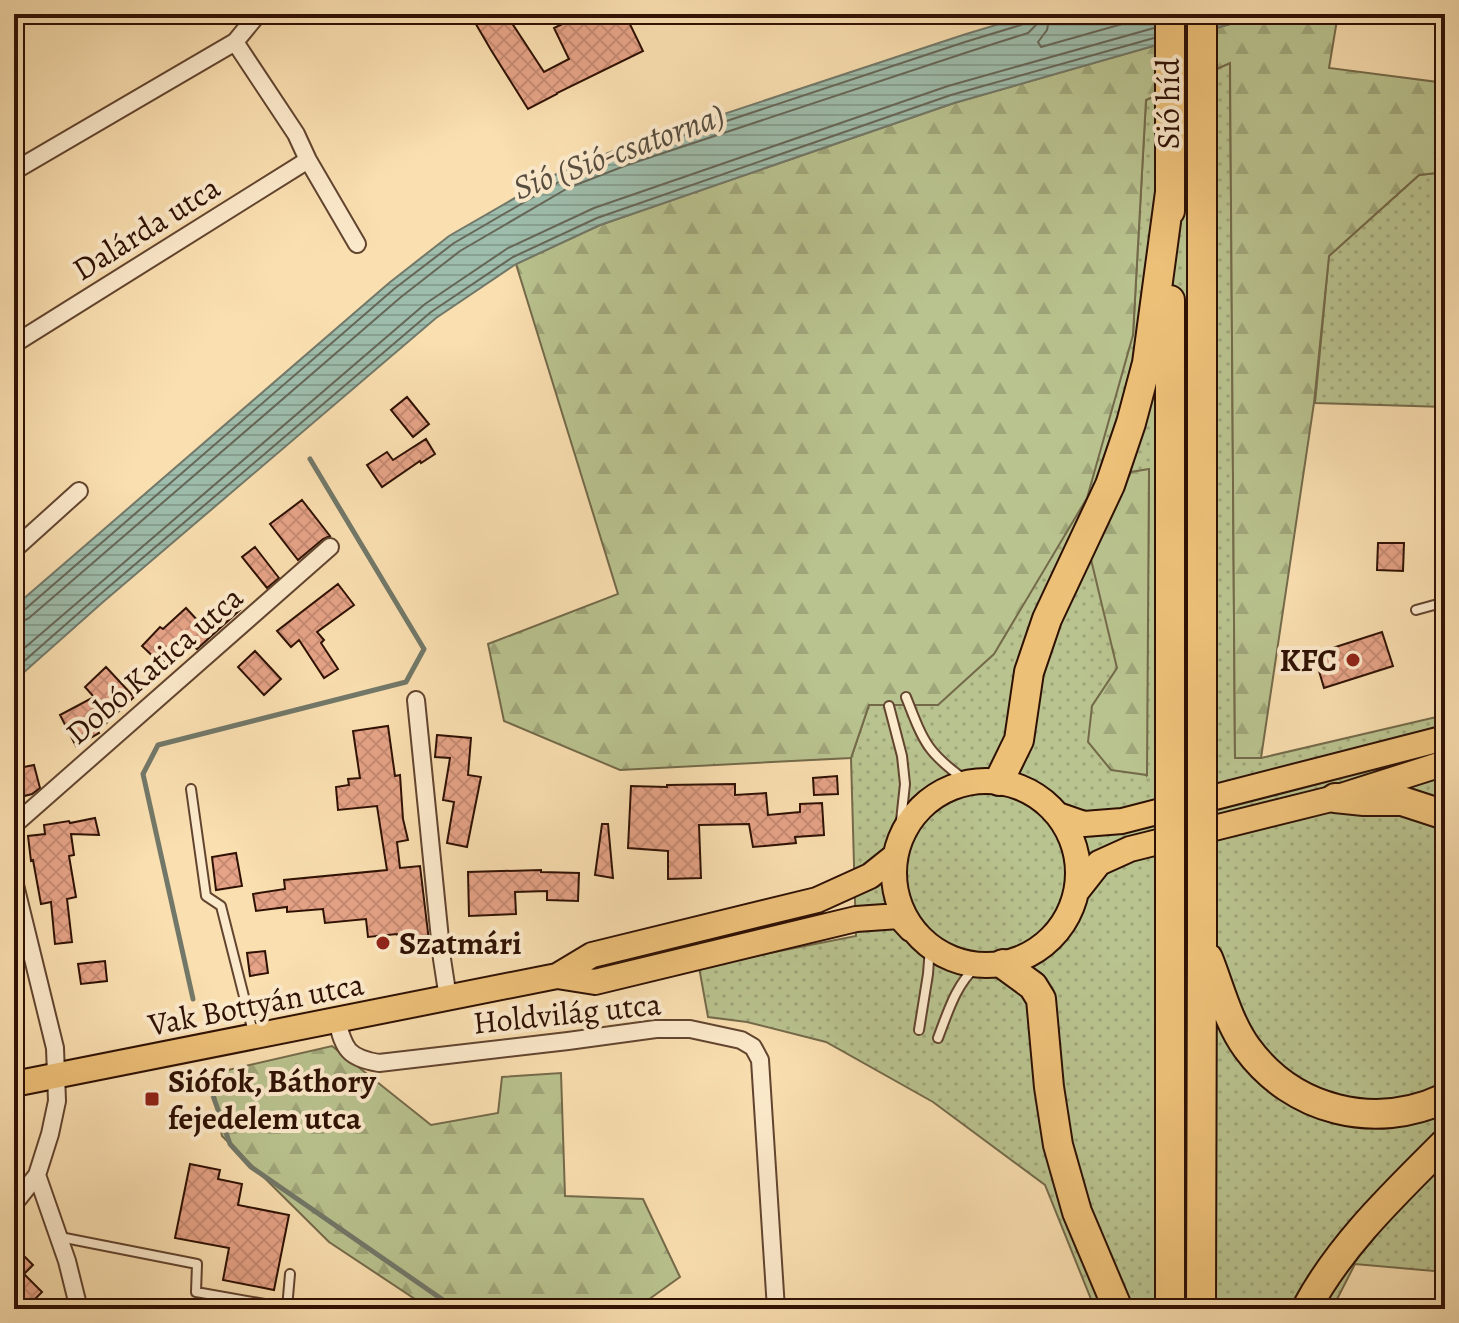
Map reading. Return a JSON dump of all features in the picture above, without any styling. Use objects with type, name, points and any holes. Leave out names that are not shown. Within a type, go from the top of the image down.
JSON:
[{"type":"highway","points":[[1170,14],[1170,1309]]},
{"type":"highway","name":"Sió híd","points":[[1201,1309],[1202,14]]},
{"type":"highway","points":[[999,781],[1019,740],[1029,672],[1047,619],[1110,485],[1131,423],[1147,363],[1170,192]]},
{"type":"highway","points":[[1335,798],[1402,801],[1445,815]]},
{"type":"highway","points":[[1202,943],[1232,1023],[1263,1068],[1282,1084],[1316,1103],[1358,1114],[1389,1114],[1445,1098]]},
{"type":"highway","points":[[990,965],[1033,986],[1041,999],[1058,1145],[1077,1212],[1118,1309]]},
{"type":"highway","points":[[1306,1309],[1336,1262],[1377,1211],[1445,1143]]},
{"type":"main road","points":[[1058,815],[1084,824],[1122,821],[1445,738]]},
{"type":"main road","points":[[1077,891],[1075,851],[1058,815],[1041,799],[1022,788],[999,781],[968,782],[939,793],[915,813],[897,848],[893,882],[899,907],[911,929],[930,947],[952,960],[990,965],[1029,955],[1051,939],[1067,917],[1077,891],[1099,863],[1130,849],[1335,798],[1445,763]]},
{"type":"main road","name":"Vak Bottyán utca","points":[[14,1084],[557,976],[592,955],[817,900],[870,876],[897,848]]},
{"type":"main road","name":"Vak Bottyán utca","points":[[557,976],[595,982],[856,919],[899,916],[911,929]]},
{"type":"street","points":[[14,171],[235,42],[258,14]]},
{"type":"street","points":[[235,42],[296,134],[357,244]]},
{"type":"street","name":"Dalárda utca","points":[[14,344],[308,160]]},
{"type":"street","points":[[14,539],[18,546],[79,491]]},
{"type":"street","name":"Dobó Katica utca","points":[[14,825],[330,547]]},
{"type":"street","points":[[416,700],[448,998]]},
{"type":"street","points":[[14,881],[55,1048],[57,1101],[37,1175],[14,1204]]},
{"type":"street","name":"Holdvilág utca","points":[[337,1021],[348,1051],[361,1060],[379,1063],[656,1029],[690,1029],[741,1040],[753,1047],[760,1060],[776,1309]]},
{"type":"street","points":[[37,1175],[59,1237],[79,1309]]},
{"type":"lane","points":[[1416,610],[1445,602]]},
{"type":"lane","points":[[906,697],[931,753],[968,782]]},
{"type":"lane","points":[[889,706],[902,756],[905,784],[897,848]]},
{"type":"lane","points":[[191,789],[206,896],[221,906],[254,1037]]},
{"type":"lane","points":[[919,1030],[930,947]]},
{"type":"lane","points":[[938,1038],[965,976],[990,965]]},
{"type":"lane","points":[[59,1237],[197,1264],[196,1292],[287,1308],[290,1274]]},
{"type":"green space","points":[[1265,14],[1338,14],[1329,68],[1445,83],[1445,172],[1419,175],[1329,256],[1314,403],[1261,758],[1235,758],[1230,63],[1146,100],[1133,335],[1087,498],[994,654],[938,705],[869,705],[851,758],[620,770],[504,721],[488,644],[618,594],[516,264],[600,225],[954,103]]},
{"type":"green space","points":[[1230,63],[1235,757],[1261,758],[1445,715],[1445,1272],[1355,1264],[1332,1309],[1095,1309],[1045,1185],[933,1102],[826,1042],[747,1022],[708,1017],[699,967],[856,936],[851,758],[869,705],[938,705],[1133,335],[1146,100]],"holes":[[[1149,469],[1146,775],[1092,706],[1117,669]]]},
{"type":"green space","points":[[1445,172],[1445,407],[1315,403],[1329,256],[1419,175]]},
{"type":"green space","points":[[1149,469],[1147,775],[1111,770],[1088,742],[1092,706],[1117,668],[1090,555],[1131,472]]},
{"type":"green space","points":[[332,1046],[431,1125],[498,1113],[502,1077],[561,1073],[565,1196],[643,1199],[680,1277],[648,1300],[659,1309],[430,1309],[329,1242],[222,1136],[211,1074]]},
{"type":"water","name":"Sió (Sió-csatorna)","points":[[1032,14],[1265,14],[954,103],[600,225],[516,264],[436,318],[14,681],[14,607],[389,283],[449,236],[560,172],[621,148]]},
{"type":"building","points":[[470,14],[506,14],[544,72],[569,59],[554,28],[583,14],[625,14],[643,51],[528,109]]},
{"type":"building","points":[[407,397],[429,424],[413,437],[391,410]]},
{"type":"building","points":[[426,439],[435,454],[382,487],[367,465],[387,452],[393,460]]},
{"type":"building","points":[[302,500],[330,536],[298,560],[270,524]]},
{"type":"building","points":[[1378,543],[1404,543],[1403,571],[1377,570]]},
{"type":"building","points":[[255,547],[279,578],[267,588],[242,557]]},
{"type":"building","points":[[338,584],[354,605],[317,632],[338,669],[324,678],[299,640],[291,647],[277,631]]},
{"type":"building","points":[[226,596],[240,610],[197,649],[187,639],[162,665],[142,646],[160,627],[163,629],[186,608],[199,622]]},
{"type":"building","name":"KFC","points":[[1382,632],[1393,666],[1324,688],[1314,654]]},
{"type":"building","points":[[255,651],[281,679],[264,695],[238,667]]},
{"type":"building","points":[[106,667],[134,697],[99,733],[76,746],[60,715],[94,697],[85,687]]},
{"type":"building","points":[[388,726],[395,776],[400,775],[408,840],[397,842],[400,868],[420,866],[429,941],[402,944],[397,934],[368,937],[366,919],[325,923],[323,909],[287,912],[287,907],[256,911],[253,894],[285,889],[284,880],[387,870],[377,806],[338,810],[336,787],[349,785],[348,779],[360,778],[353,731]]},
{"type":"building","points":[[437,735],[471,738],[468,775],[481,777],[467,847],[447,843],[454,802],[443,800],[450,758],[435,757]]},
{"type":"building","points":[[34,765],[40,788],[17,798],[14,769]]},
{"type":"building","points":[[837,776],[838,794],[814,795],[813,778]]},
{"type":"building","points":[[735,784],[735,795],[766,793],[768,815],[800,812],[800,804],[822,803],[824,835],[795,837],[796,843],[753,847],[749,824],[699,825],[701,878],[668,879],[668,851],[628,848],[631,786]]},
{"type":"building","points":[[95,818],[99,835],[71,834],[74,855],[69,856],[76,897],[67,899],[72,942],[55,944],[51,902],[41,904],[28,836],[45,834],[44,825]]},
{"type":"building","points":[[602,824],[608,824],[613,878],[595,875]]},
{"type":"building","points":[[236,853],[242,886],[216,890],[212,857]]},
{"type":"building","points":[[541,870],[579,873],[578,901],[547,900],[547,891],[515,892],[516,914],[469,916],[468,872]]},
{"type":"building","points":[[265,951],[268,973],[250,976],[247,953]]},
{"type":"building","points":[[105,961],[107,981],[81,984],[78,964]]},
{"type":"building","points":[[190,1164],[220,1170],[218,1179],[242,1184],[238,1205],[289,1215],[274,1290],[223,1280],[229,1248],[175,1238]]},
{"type":"building","points":[[23,1255],[33,1265],[24,1274],[42,1292],[25,1309],[14,1298],[14,1264]]},
{"type":"waterway","points":[[193,999],[143,774],[158,745],[406,682],[424,649],[310,459]]},
{"type":"waterway","points":[[211,1090],[230,1144],[251,1167],[456,1309]]},
{"type":"place","name":"KFC","points":[[1353,660]]},
{"type":"place","name":"Szatmári","points":[[383,943]]},
{"type":"place","name":"Siófok, Báthory fejedelem utca","points":[[152,1099]]}]
